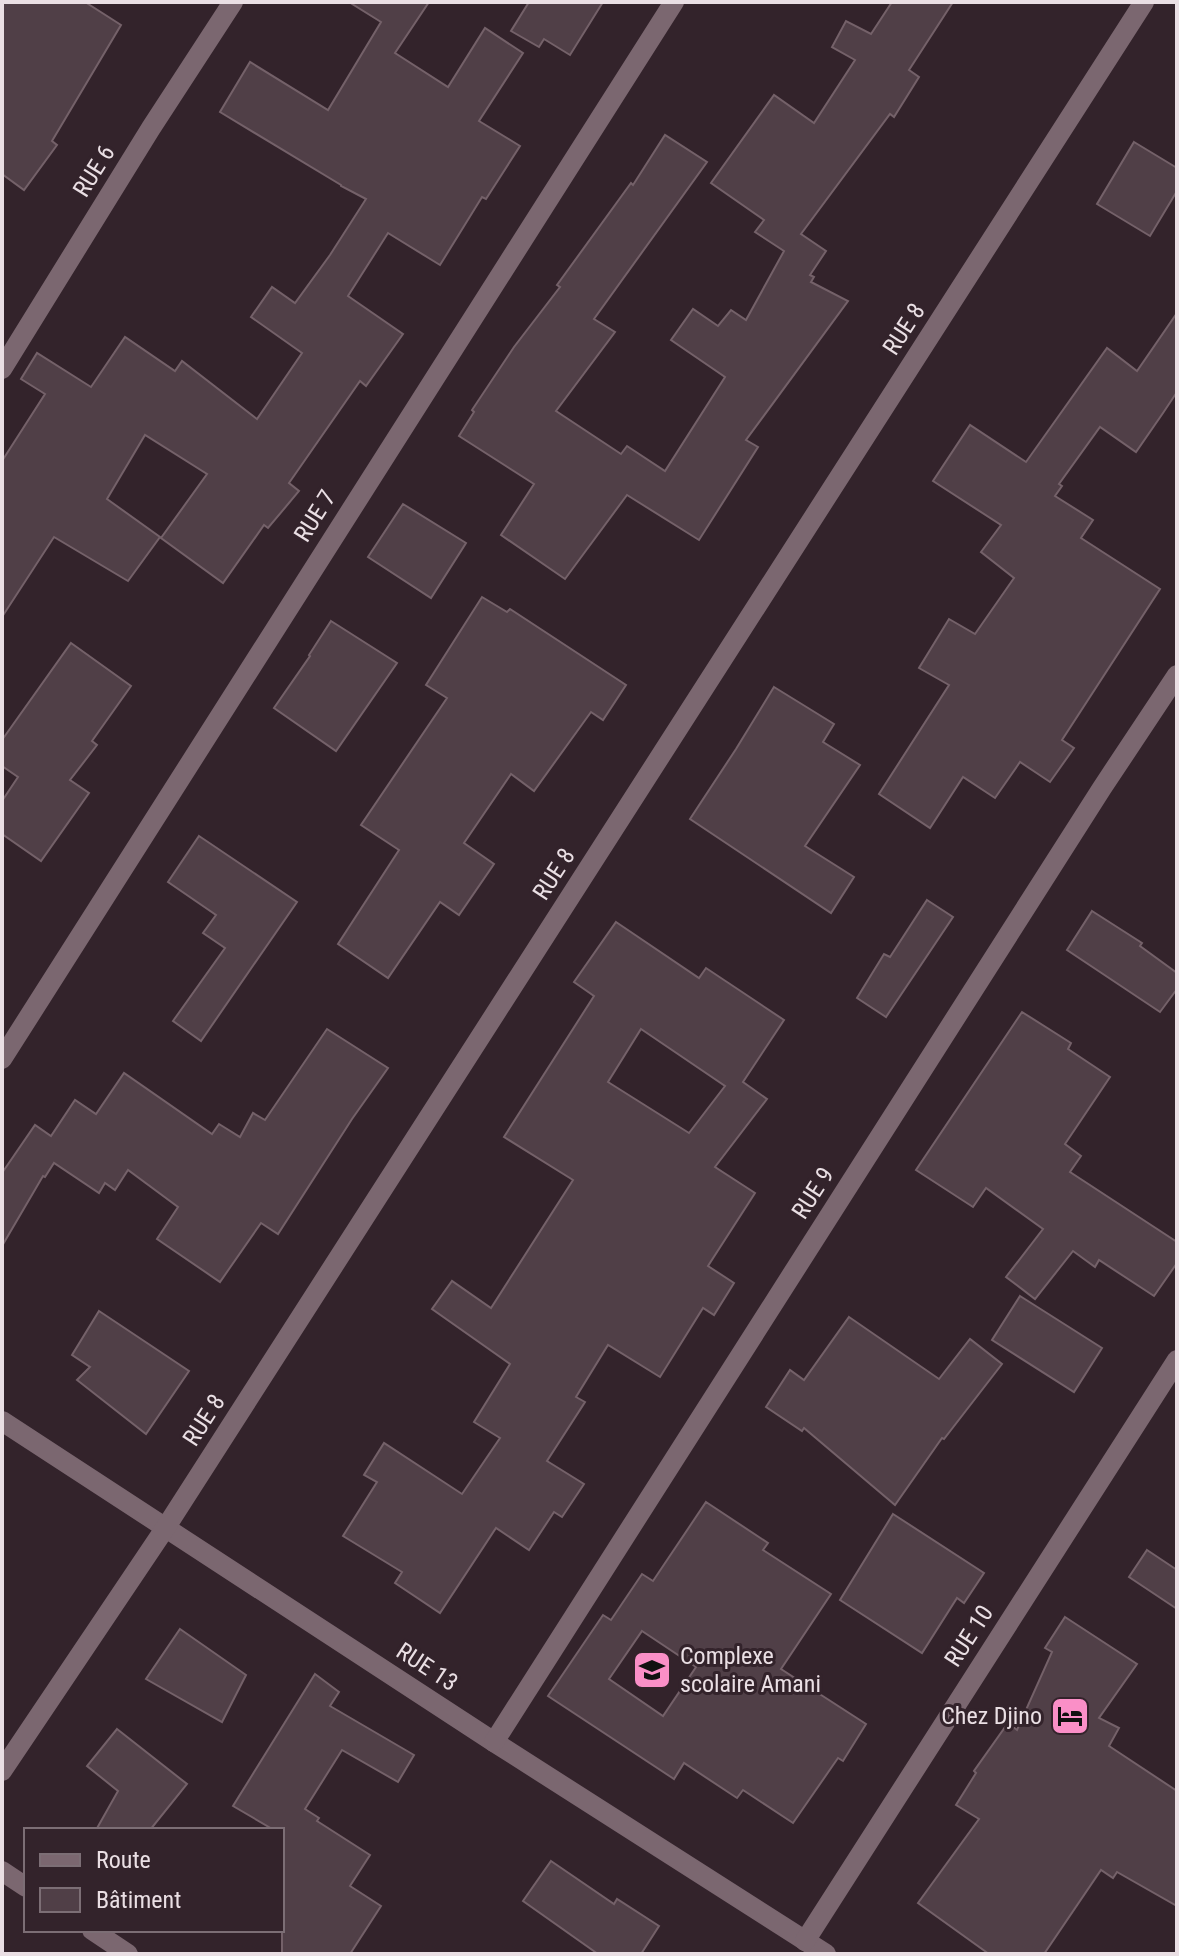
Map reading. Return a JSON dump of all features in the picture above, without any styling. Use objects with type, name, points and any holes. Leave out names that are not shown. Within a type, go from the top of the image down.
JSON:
[{"type":"street","name":"RUE 6","points":[[2,369],[233,2]]},
{"type":"street","name":"RUE 7","points":[[2,1059],[674,2]]},
{"type":"street","name":"RUE 8","points":[[2,1771],[166,1527],[1144,2]]},
{"type":"street","name":"RUE 9","points":[[494,1742],[1177,675]]},
{"type":"street","name":"RUE 10","points":[[805,1941],[1177,1360]]},
{"type":"street","name":"RUE 13","points":[[2,1421],[826,1954]]},
{"type":"street","points":[[2,1871],[24,1886]]},
{"type":"street","points":[[95,1932],[128,1954]]},
{"type":"building","points":[[2,2],[85,2],[121,25],[52,141],[57,145],[24,190],[2,174]]},
{"type":"building","points":[[349,2],[429,2],[395,53],[448,87],[485,28],[523,53],[479,121],[520,146],[486,199],[482,197],[440,265],[388,233],[348,296],[403,334],[366,386],[360,381],[289,483],[299,491],[268,528],[264,525],[223,583],[161,538],[207,474],[145,435],[107,499],[160,537],[128,581],[54,537],[2,617],[2,461],[45,394],[21,379],[37,353],[91,387],[125,337],[175,371],[182,361],[257,419],[302,353],[251,317],[272,287],[295,303],[366,199],[220,112],[250,62],[328,110],[381,22]]},
{"type":"building","points":[[529,2],[603,2],[570,55],[544,39],[539,47],[511,31]]},
{"type":"building","points":[[892,2],[953,2],[909,70],[919,77],[894,117],[890,114],[801,234],[826,251],[810,275],[814,277],[811,282],[848,301],[746,440],[758,447],[699,540],[627,495],[565,579],[501,535],[534,484],[459,436],[474,412],[472,410],[514,347],[560,287],[557,285],[631,183],[633,185],[665,135],[707,162],[594,319],[615,332],[556,411],[621,454],[627,446],[665,471],[725,377],[671,340],[693,309],[718,326],[731,310],[746,320],[784,251],[755,232],[764,220],[711,183],[774,95],[814,123],[855,60],[832,47],[846,21],[871,34]]},
{"type":"building","points":[[1134,142],[1177,168],[1177,191],[1150,236],[1097,204]]},
{"type":"building","points":[[1177,313],[1177,392],[1163,413],[1136,452],[1100,427],[1059,484],[1062,486],[1055,496],[1093,520],[1081,538],[1160,589],[1062,740],[1074,748],[1050,782],[1020,762],[995,798],[963,777],[930,828],[879,794],[949,685],[919,668],[949,619],[975,634],[1014,578],[981,552],[1001,525],[933,481],[970,425],[1026,462],[1107,348],[1137,371]]},
{"type":"building","points":[[403,504],[466,543],[431,598],[368,557]]},
{"type":"building","points":[[482,597],[507,612],[510,609],[626,685],[603,720],[591,712],[534,791],[511,774],[464,843],[494,864],[459,915],[440,902],[388,978],[338,944],[399,850],[361,825],[447,698],[426,685]]},
{"type":"building","points":[[331,621],[397,663],[336,751],[274,708]]},
{"type":"building","points":[[71,643],[131,686],[92,741],[97,745],[70,780],[89,793],[41,861],[2,834],[2,801],[18,777],[2,766],[2,740]]},
{"type":"building","points":[[774,687],[834,724],[823,742],[860,765],[805,846],[854,877],[831,913],[690,819]]},
{"type":"building","points":[[199,836],[297,902],[201,1041],[173,1021],[225,948],[203,933],[216,915],[168,882]]},
{"type":"building","points":[[927,900],[953,917],[886,1017],[857,998],[884,954],[890,957]]},
{"type":"building","points":[[1092,911],[1142,943],[1140,946],[1177,973],[1177,989],[1160,1012],[1067,950]]},
{"type":"building","points":[[616,922],[699,978],[706,968],[784,1020],[743,1082],[767,1099],[715,1167],[755,1193],[708,1266],[734,1283],[714,1315],[703,1308],[660,1377],[608,1345],[576,1397],[585,1402],[547,1461],[584,1484],[562,1517],[554,1512],[529,1550],[496,1528],[440,1613],[395,1583],[402,1572],[343,1536],[377,1482],[364,1475],[384,1443],[462,1494],[500,1438],[474,1422],[510,1364],[432,1309],[452,1281],[491,1308],[573,1180],[504,1137],[594,996],[574,982]],"holes":[[[641,1029],[725,1086],[689,1133],[608,1082]]]},
{"type":"building","points":[[1022,1012],[1071,1043],[1068,1049],[1110,1077],[1065,1144],[1081,1156],[1070,1172],[1177,1242],[1177,1263],[1154,1296],[1099,1260],[1095,1267],[1073,1251],[1035,1299],[1006,1277],[1043,1229],[986,1188],[973,1207],[916,1170]]},
{"type":"building","points":[[327,1029],[388,1068],[278,1234],[261,1223],[220,1282],[157,1239],[178,1207],[128,1170],[115,1190],[105,1183],[99,1193],[54,1163],[43,1176],[2,1246],[2,1173],[35,1125],[51,1136],[75,1100],[96,1114],[124,1073],[212,1134],[219,1124],[240,1137],[253,1113],[265,1120]]},
{"type":"building","points":[[1020,1296],[1102,1348],[1074,1392],[992,1340]]},
{"type":"building","points":[[99,1311],[189,1371],[146,1434],[77,1380],[90,1367],[72,1355]]},
{"type":"building","points":[[849,1317],[939,1379],[970,1339],[1002,1364],[942,1438],[895,1505],[804,1428],[802,1431],[766,1407],[790,1370],[804,1380]]},
{"type":"building","points":[[706,1502],[768,1543],[763,1550],[831,1594],[781,1669],[866,1724],[843,1761],[838,1758],[793,1823],[743,1790],[737,1798],[684,1763],[674,1779],[548,1696],[603,1615],[611,1620],[642,1574],[653,1581]],"holes":[[[642,1631],[696,1667],[663,1716],[609,1679]]]},
{"type":"building","points":[[893,1514],[984,1573],[964,1603],[957,1598],[922,1653],[840,1600]]},
{"type":"building","points":[[1147,1550],[1177,1570],[1177,1609],[1129,1577]]},
{"type":"building","points":[[1065,1617],[1137,1664],[1099,1718],[1119,1728],[1109,1746],[1177,1791],[1177,1906],[1117,1872],[1113,1878],[1101,1870],[1044,1954],[989,1954],[918,1903],[979,1819],[956,1805],[976,1773],[974,1771],[1008,1723],[1017,1730],[1052,1652],[1045,1648]]},
{"type":"building","points":[[180,1629],[246,1675],[222,1722],[146,1679]]},
{"type":"building","points":[[315,1674],[339,1692],[330,1706],[414,1755],[398,1782],[342,1750],[305,1809],[319,1818],[317,1821],[370,1855],[350,1886],[381,1906],[350,1954],[282,1954],[284,1828],[271,1828],[233,1806]]},
{"type":"building","points":[[117,1729],[187,1784],[152,1828],[97,1828],[118,1791],[87,1766]]},
{"type":"building","points":[[551,1861],[614,1904],[617,1899],[659,1926],[641,1954],[598,1954],[523,1901]]},
{"type":"place","name":"Complexe scolaire Amani","points":[[652,1670]]},
{"type":"place","name":"Chez Djino","points":[[1070,1716]]}]
